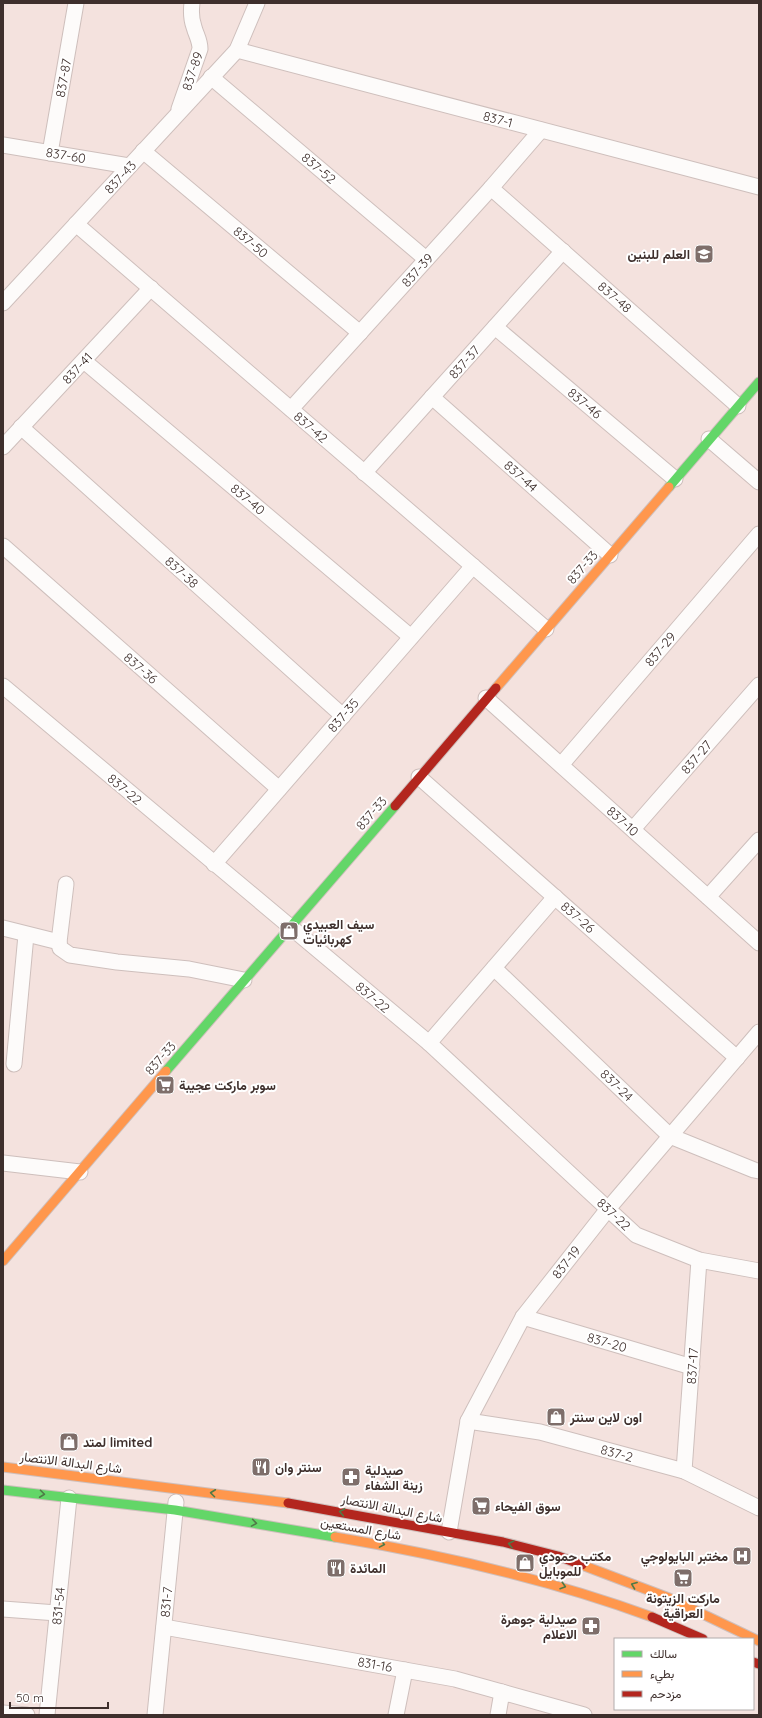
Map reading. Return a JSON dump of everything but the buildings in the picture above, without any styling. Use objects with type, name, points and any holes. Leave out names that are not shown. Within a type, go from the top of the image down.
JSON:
[{"type":"main road","name":"837-33","points":[[3,1261],[759,382]]},
{"type":"main road","name":"شارع البدالة الانتصار","points":[[3,1467],[302,1505],[503,1542],[558,1556],[669,1598],[753,1638]]},
{"type":"main road","name":"شارع المستعين","points":[[3,1490],[176,1510],[387,1545],[535,1578],[596,1597],[666,1622],[701,1638]]},
{"type":"street","name":"837-87","points":[[50,153],[76,3]]},
{"type":"street","name":"837-89","points":[[177,115],[200,49],[200,42],[192,21],[192,3]]},
{"type":"street","points":[[237,50],[257,3]]},
{"type":"street","name":"837-43","points":[[3,303],[237,50]]},
{"type":"street","name":"837-1","points":[[237,50],[759,187]]},
{"type":"street","name":"837-52","points":[[211,77],[426,259]]},
{"type":"street","name":"837-39","points":[[291,409],[491,188],[541,130]]},
{"type":"street","name":"837-60","points":[[3,144],[130,166]]},
{"type":"street","name":"837-50","points":[[143,151],[360,333]]},
{"type":"street","name":"837-48","points":[[491,188],[738,406]]},
{"type":"street","name":"837-42","points":[[76,224],[546,629]]},
{"type":"street","name":"837-37","points":[[364,473],[563,251]]},
{"type":"street","name":"837-41","points":[[3,447],[151,288]]},
{"type":"street","name":"837-46","points":[[495,327],[675,479]]},
{"type":"street","name":"837-40","points":[[84,361],[411,637]]},
{"type":"street","name":"837-44","points":[[432,397],[610,555]]},
{"type":"street","name":"837-38","points":[[21,427],[343,716]]},
{"type":"street","points":[[709,439],[759,482]]},
{"type":"street","name":"837-29","points":[[561,766],[759,534]]},
{"type":"street","name":"837-36","points":[[3,546],[279,789]]},
{"type":"street","name":"837-35","points":[[214,864],[473,566]]},
{"type":"street","name":"837-27","points":[[633,830],[759,685]]},
{"type":"street","name":"837-22","points":[[3,686],[429,1043],[636,1235],[699,1260],[759,1271]]},
{"type":"street","name":"837-10","points":[[486,698],[759,943]]},
{"type":"street","name":"837-26","points":[[419,777],[737,1058]]},
{"type":"street","points":[[708,897],[759,840]]},
{"type":"street","points":[[66,884],[59,942],[60,948],[70,955],[117,962],[189,969],[244,980]]},
{"type":"street","points":[[429,1043],[555,897]]},
{"type":"street","points":[[3,928],[26,935],[59,942]]},
{"type":"street","points":[[14,1064],[26,935]]},
{"type":"street","name":"837-24","points":[[494,968],[670,1136],[759,1171]]},
{"type":"street","name":"837-19","points":[[449,1532],[468,1420],[523,1317],[608,1209],[759,1032]]},
{"type":"street","points":[[3,1163],[80,1172]]},
{"type":"street","name":"837-17","points":[[684,1471],[699,1260]]},
{"type":"street","name":"837-20","points":[[523,1317],[692,1367]]},
{"type":"street","name":"837-2","points":[[468,1420],[540,1432],[684,1471],[759,1508]]},
{"type":"street","name":"831-7","points":[[155,1715],[177,1489]]},
{"type":"street","name":"831-54","points":[[47,1715],[69,1498]]},
{"type":"street","points":[[3,1609],[57,1613]]},
{"type":"street","name":"831-16","points":[[164,1627],[455,1679],[584,1715]]},
{"type":"street","points":[[396,1715],[405,1670]]},
{"type":"street","points":[[498,1715],[502,1692]]},
{"type":"street","points":[[3,1713],[27,1715]]},
{"type":"traffic: fast","points":[[669,487],[759,382]]},
{"type":"traffic: fast","points":[[166,1071],[395,806]]},
{"type":"traffic: fast","points":[[3,1490],[175,1510],[335,1537]]},
{"type":"traffic: slow","points":[[496,688],[669,487]]},
{"type":"traffic: slow","points":[[3,1261],[166,1071]]},
{"type":"traffic: slow","points":[[3,1467],[288,1503]]},
{"type":"traffic: slow","points":[[335,1537],[456,1560],[574,1591],[652,1617]]},
{"type":"traffic: slow","points":[[582,1565],[669,1598],[753,1638]]},
{"type":"traffic: slow","points":[[754,1639],[759,1641]]},
{"type":"traffic: jam","points":[[395,806],[496,688]]},
{"type":"traffic: jam","points":[[288,1503],[503,1542],[558,1556],[582,1565]]},
{"type":"traffic: jam","points":[[652,1617],[701,1638]]},
{"type":"traffic: jam","points":[[754,1662],[759,1664]]},
{"type":"place","name":"العلم للبنين","points":[[704,254]]},
{"type":"place","name":"سيف العبيدي كهربائيات","points":[[289,931]]},
{"type":"place","name":"سوبر ماركت عجيبة","points":[[165,1085]]},
{"type":"place","name":"اون لاين سنتر","points":[[556,1417]]},
{"type":"place","name":"لمتد limited","points":[[69,1442]]},
{"type":"place","name":"سنتر وان","points":[[261,1467]]},
{"type":"place","name":"صيدلية زينة الشفاء","points":[[351,1477]]},
{"type":"place","name":"سوق الفيحاء","points":[[481,1506]]},
{"type":"place","name":"مختبر البايولوجي","points":[[742,1556]]},
{"type":"place","name":"مكتب حمودي للموبايل","points":[[525,1563]]},
{"type":"place","name":"المائدة","points":[[336,1568]]},
{"type":"place","name":"ماركت الزيتونة العراقية","points":[[683,1578]]},
{"type":"place","name":"صيدلية جوهرة الاعلام","points":[[591,1626]]}]
